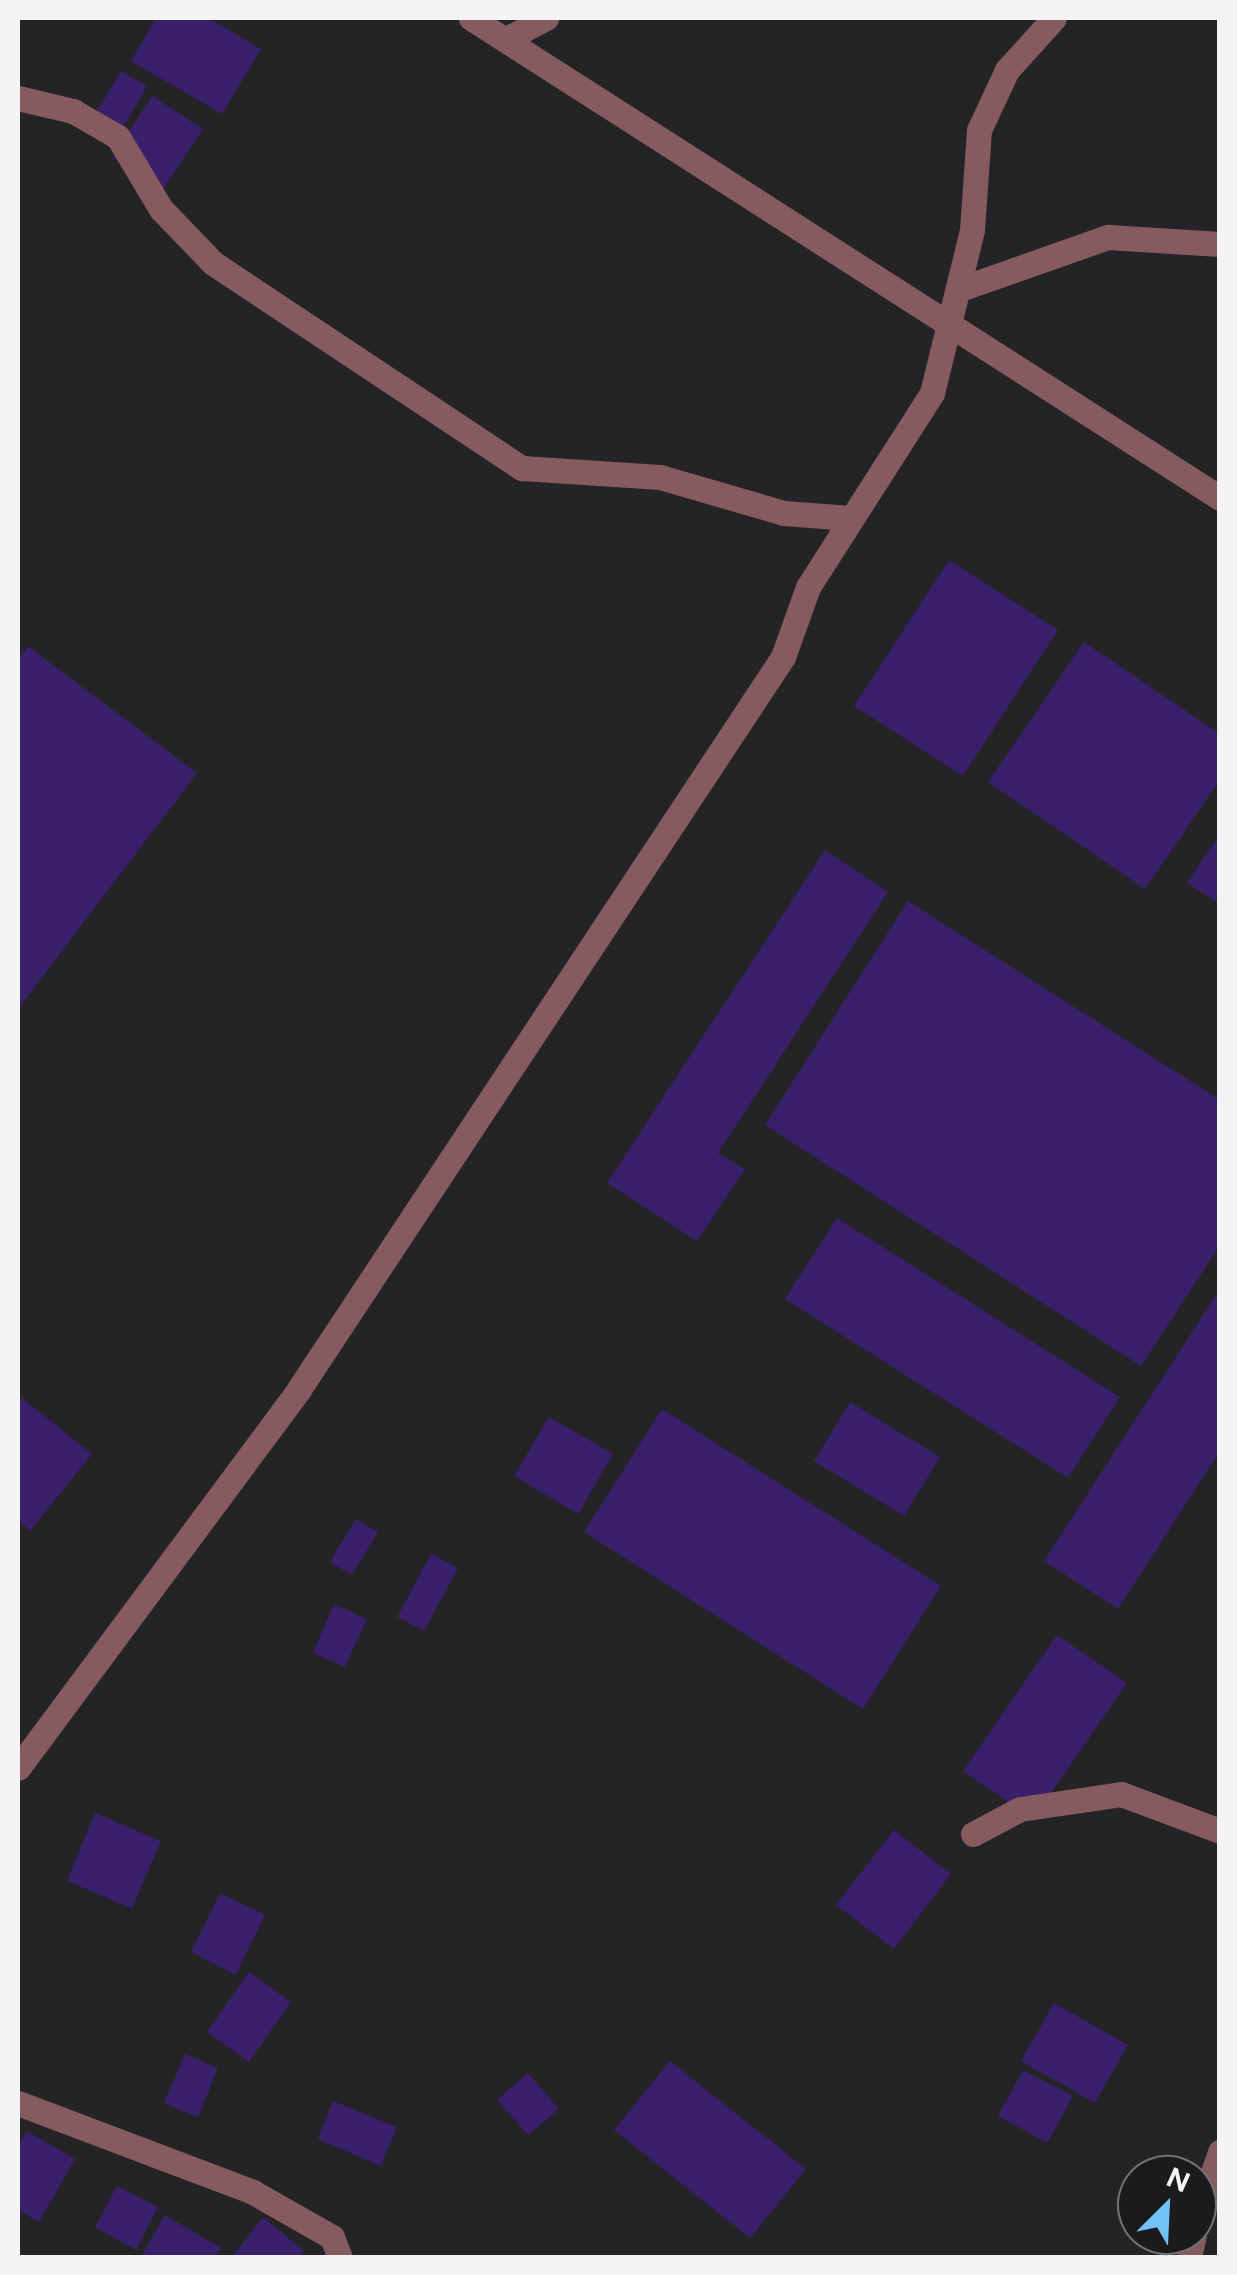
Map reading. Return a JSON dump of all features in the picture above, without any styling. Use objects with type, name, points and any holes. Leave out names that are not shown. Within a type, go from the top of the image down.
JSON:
[{"type":"street","points":[[471,18],[508,38],[952,331],[1220,498]]},
{"type":"street","points":[[508,38],[546,18]]},
{"type":"street","points":[[18,1768],[300,1389],[782,658],[808,586],[932,394],[952,331],[960,289],[979,130],[1007,70],[1054,18]]},
{"type":"street","points":[[18,98],[73,111],[118,137],[161,209],[213,263],[522,468],[660,477],[784,513],[850,518]]},
{"type":"street","points":[[960,289],[1108,237],[1220,244]]},
{"type":"street","points":[[973,1834],[1020,1808],[1121,1794],[1218,1833]]},
{"type":"street","points":[[18,2103],[253,2192],[332,2237],[340,2258]]},
{"type":"building","points":[[156,18],[208,18],[261,49],[222,114],[131,61]]},
{"type":"building","points":[[121,71],[147,86],[116,140],[89,124]]},
{"type":"building","points":[[152,96],[203,129],[162,191],[112,157]]},
{"type":"building","points":[[949,560],[1058,630],[963,776],[854,706]]},
{"type":"building","points":[[1084,642],[1220,734],[1220,780],[1145,889],[988,782]]},
{"type":"building","points":[[28,646],[197,773],[18,1009],[18,660]]},
{"type":"building","points":[[1220,834],[1220,904],[1187,883]]},
{"type":"building","points":[[825,850],[888,892],[718,1153],[745,1169],[697,1241],[607,1183]]},
{"type":"building","points":[[908,901],[1220,1100],[1220,1245],[1141,1366],[765,1125]]},
{"type":"building","points":[[837,1218],[1120,1397],[1068,1478],[785,1299]]},
{"type":"building","points":[[1220,1289],[1220,1451],[1118,1609],[1044,1561]]},
{"type":"building","points":[[18,1395],[92,1454],[30,1531],[18,1520]]},
{"type":"building","points":[[850,1402],[940,1457],[904,1516],[814,1461]]},
{"type":"building","points":[[662,1409],[941,1586],[863,1709],[584,1532]]},
{"type":"building","points":[[549,1417],[613,1454],[578,1514],[514,1476]]},
{"type":"building","points":[[356,1519],[378,1532],[352,1575],[330,1562]]},
{"type":"building","points":[[431,1554],[458,1568],[424,1631],[397,1617]]},
{"type":"building","points":[[334,1604],[367,1619],[345,1667],[313,1653]]},
{"type":"building","points":[[1057,1635],[1127,1683],[1033,1819],[963,1771]]},
{"type":"building","points":[[95,1813],[161,1841],[132,1908],[67,1881]]},
{"type":"building","points":[[894,1830],[951,1874],[894,1949],[836,1905]]},
{"type":"building","points":[[220,1893],[265,1915],[236,1975],[191,1952]]},
{"type":"building","points":[[249,1972],[291,2002],[249,2062],[207,2032]]},
{"type":"building","points":[[1054,2003],[1128,2045],[1095,2103],[1021,2061]]},
{"type":"building","points":[[185,2054],[218,2068],[198,2117],[164,2103]]},
{"type":"building","points":[[670,2061],[806,2169],[750,2238],[614,2130]]},
{"type":"building","points":[[1023,2070],[1073,2096],[1047,2143],[998,2116]]},
{"type":"building","points":[[528,2073],[559,2109],[528,2135],[497,2100]]},
{"type":"building","points":[[333,2101],[397,2127],[381,2166],[318,2139]]},
{"type":"building","points":[[27,2131],[75,2159],[39,2222],[18,2210],[18,2146]]},
{"type":"building","points":[[117,2186],[158,2207],[136,2250],[95,2227]]},
{"type":"building","points":[[165,2215],[221,2248],[215,2258],[140,2258]]},
{"type":"building","points":[[263,2217],[304,2251],[299,2258],[231,2258]]}]
